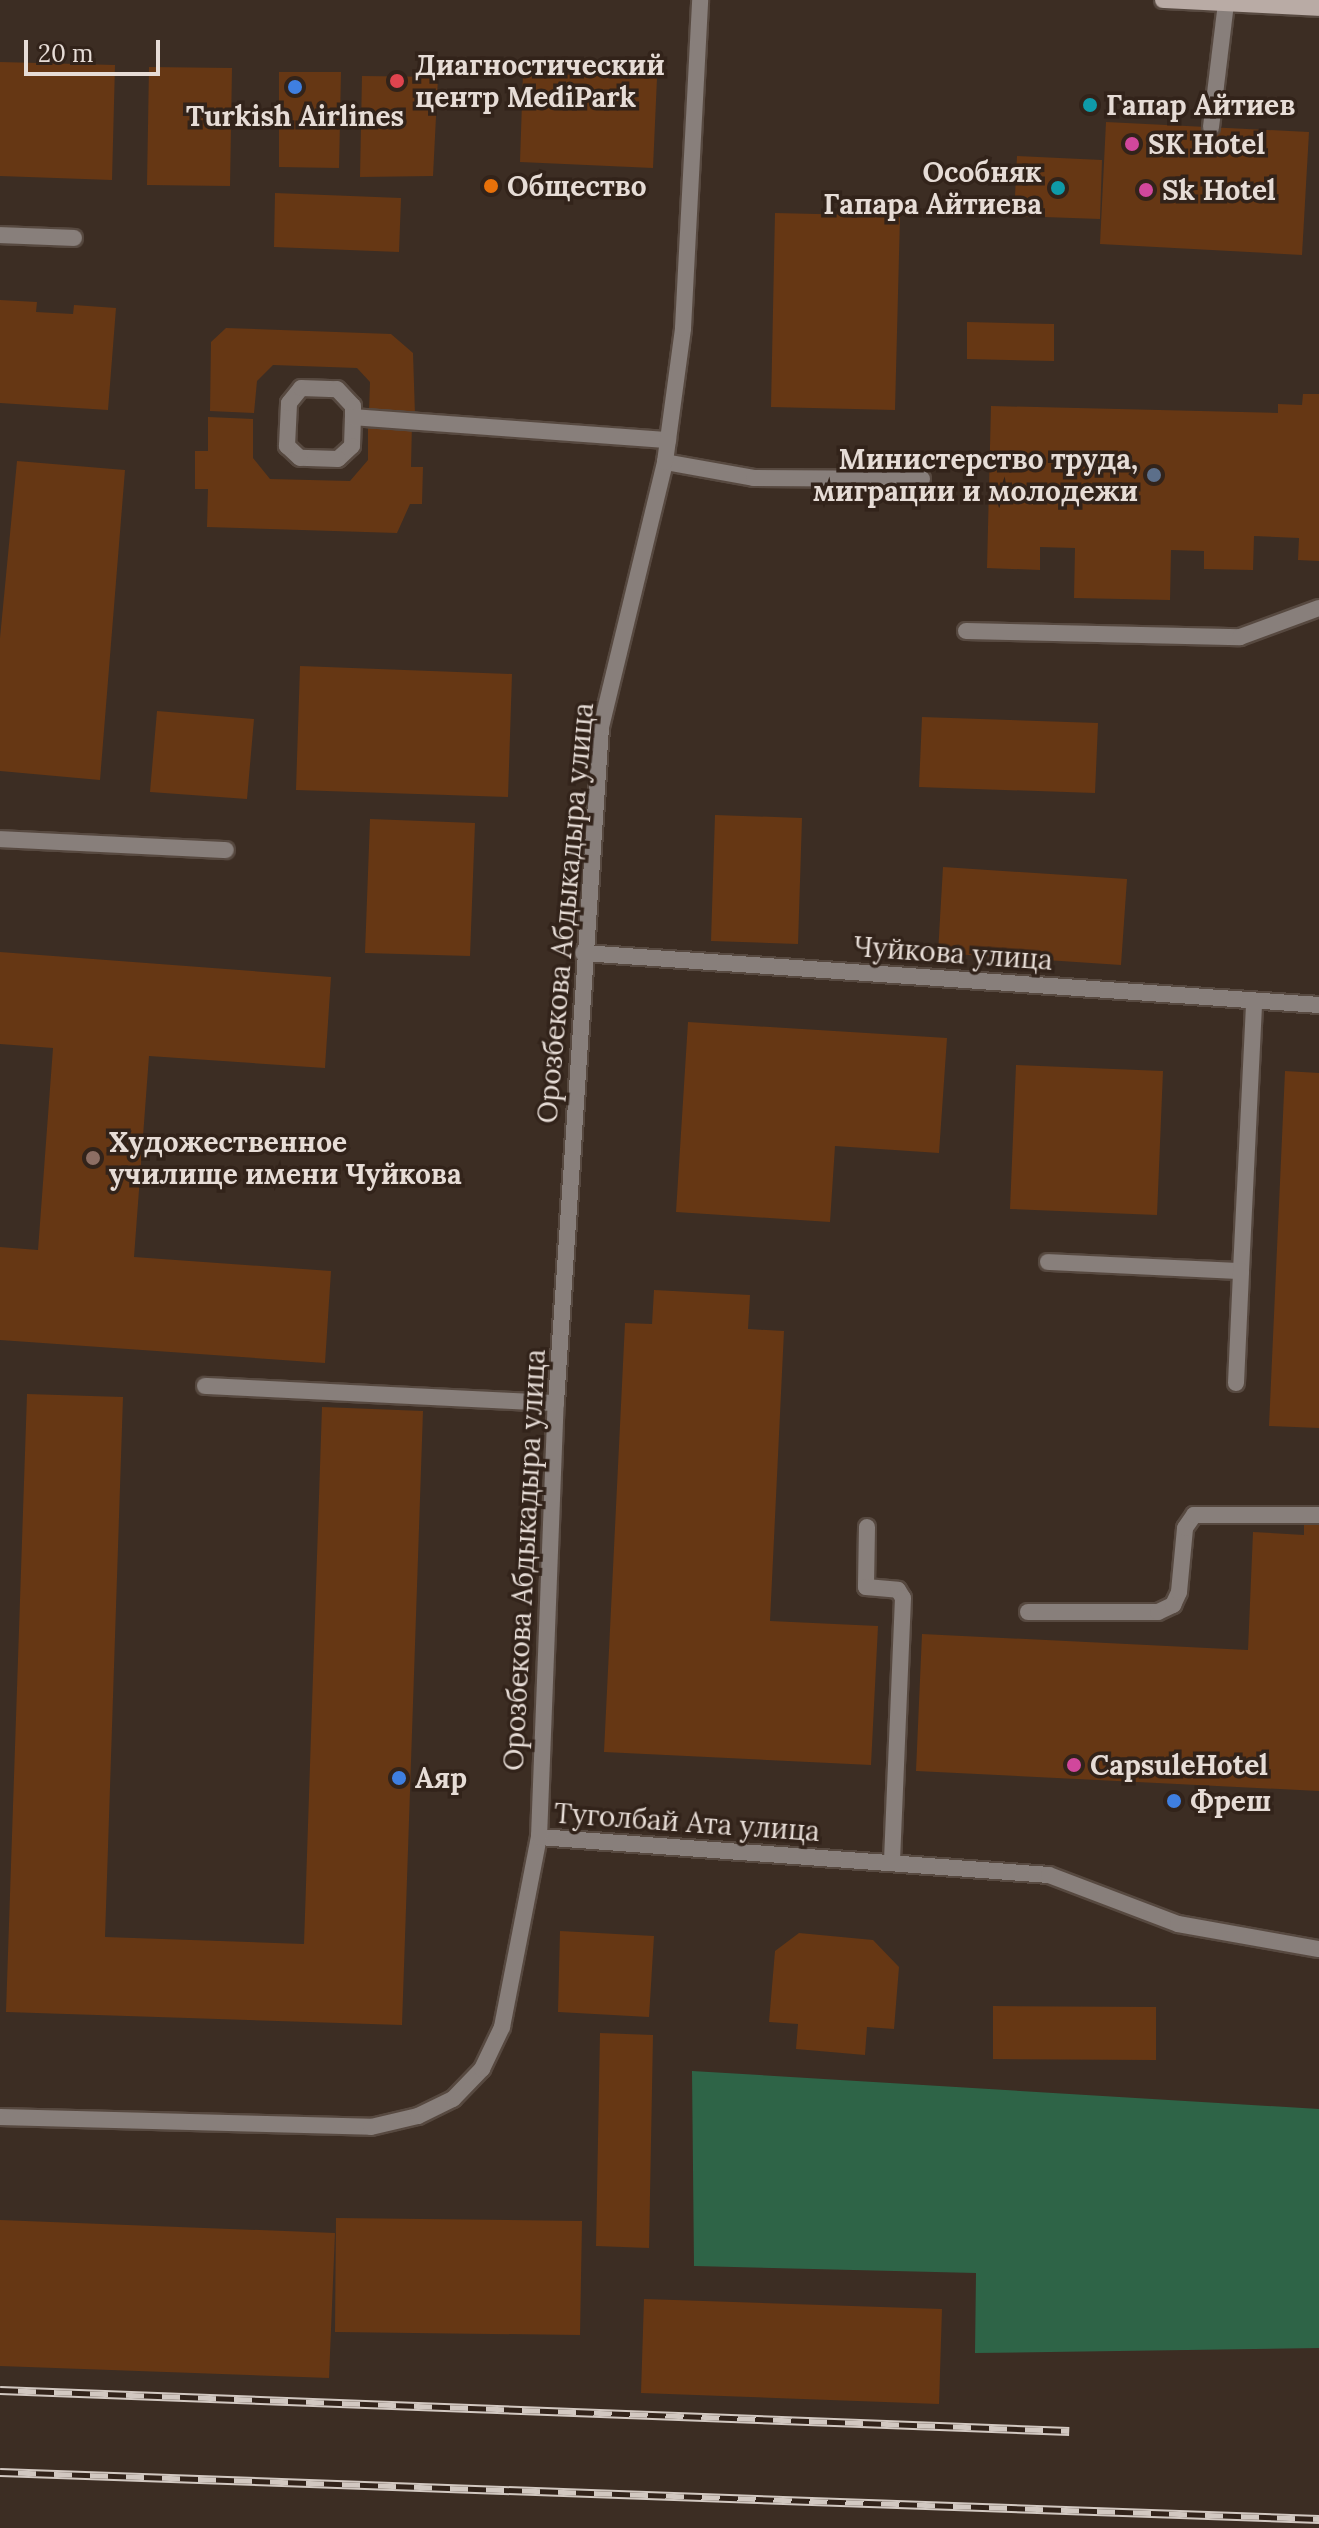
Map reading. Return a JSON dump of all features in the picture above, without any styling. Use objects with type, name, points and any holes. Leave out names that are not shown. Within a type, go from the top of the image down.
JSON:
[{"type":"main road","points":[[1163,0],[1319,8]]},
{"type":"street","name":"Орозбекова Абдыкадыра улица","points":[[539,1837],[556,1403],[583,953],[601,727],[668,440],[683,328],[700,0]]},
{"type":"street","points":[[1211,127],[1226,3]]},
{"type":"street","points":[[0,235],[74,238]]},
{"type":"street","points":[[301,388],[337,389],[353,406],[353,417],[352,446],[338,459],[300,458],[287,446],[289,403],[301,388]]},
{"type":"street","points":[[353,417],[668,440]]},
{"type":"street","points":[[665,462],[754,478],[922,479]]},
{"type":"street","points":[[966,631],[1240,637],[1319,608]]},
{"type":"street","points":[[0,839],[226,850]]},
{"type":"street","name":"Чуйкова улица","points":[[583,953],[1319,1005]]},
{"type":"street","points":[[1236,1383],[1254,1001]]},
{"type":"street","points":[[1048,1262],[1241,1271]]},
{"type":"street","points":[[205,1386],[556,1403]]},
{"type":"street","points":[[1028,1612],[1158,1612],[1173,1605],[1179,1592],[1185,1528],[1194,1515],[1319,1515]]},
{"type":"street","points":[[867,1527],[866,1587],[898,1590],[903,1598],[892,1861]]},
{"type":"street","name":"Туголбай Ата улица","points":[[0,2117],[371,2127],[418,2116],[453,2099],[482,2069],[502,2027],[539,1837],[1049,1875],[1178,1924],[1319,1949]]},
{"type":"green space","points":[[692,2071],[1319,2109],[1319,2348],[975,2353],[976,2273],[694,2266]]},
{"type":"building","points":[[0,62],[115,65],[112,180],[0,176]]},
{"type":"building","points":[[149,67],[232,68],[230,186],[147,185]]},
{"type":"building","points":[[279,72],[341,72],[339,168],[279,167]]},
{"type":"building","points":[[523,73],[657,78],[653,168],[520,162]]},
{"type":"building","points":[[362,76],[438,77],[433,176],[360,177]]},
{"type":"building","points":[[1106,122],[1309,132],[1302,255],[1100,244]]},
{"type":"building","name":"Особняк Гапара Айтиева","points":[[1017,156],[1102,160],[1100,219],[1014,216]]},
{"type":"building","points":[[275,193],[401,198],[399,252],[274,247]]},
{"type":"building","points":[[775,213],[900,216],[895,410],[771,407]]},
{"type":"building","points":[[0,300],[37,302],[36,312],[73,314],[74,305],[116,308],[108,410],[0,403]]},
{"type":"building","points":[[967,322],[1054,324],[1054,361],[967,359]]},
{"type":"building","points":[[226,328],[391,334],[413,353],[415,415],[369,413],[370,382],[357,368],[273,365],[257,381],[254,413],[210,411],[211,342]]},
{"type":"building","name":"Министерство труда, миграции и молодежи","points":[[1303,394],[1319,394],[1319,561],[1298,560],[1299,538],[1254,536],[1253,570],[1204,569],[1204,551],[1171,550],[1170,600],[1074,598],[1075,548],[1040,547],[1040,570],[987,568],[991,406],[1278,413],[1278,404],[1302,405]]},
{"type":"building","points":[[208,417],[253,419],[253,458],[270,479],[350,481],[368,460],[368,422],[412,423],[411,467],[423,467],[422,504],[410,504],[397,533],[207,527],[208,489],[195,489],[195,451],[208,451]]},
{"type":"building","points":[[17,461],[125,470],[100,780],[0,771],[0,638]]},
{"type":"building","points":[[300,666],[512,674],[508,797],[296,790]]},
{"type":"building","points":[[157,711],[254,719],[247,799],[150,792]]},
{"type":"building","points":[[922,717],[1098,723],[1095,793],[919,787]]},
{"type":"building","points":[[715,815],[802,818],[798,944],[711,941]]},
{"type":"building","points":[[370,819],[475,823],[470,956],[365,953]]},
{"type":"building","points":[[943,867],[1127,879],[1121,965],[938,953]]},
{"type":"building","name":"Художественное училище имени Чуйкова","points":[[0,952],[331,977],[325,1068],[149,1056],[134,1257],[331,1271],[325,1363],[0,1340],[0,1247],[38,1250],[53,1048],[0,1044]]},
{"type":"building","points":[[688,1022],[947,1038],[939,1153],[835,1146],[830,1222],[676,1212]]},
{"type":"building","points":[[1016,1065],[1163,1071],[1157,1215],[1010,1209]]},
{"type":"building","points":[[1285,1071],[1319,1073],[1319,1428],[1269,1426]]},
{"type":"building","points":[[654,1290],[750,1295],[748,1329],[784,1331],[770,1621],[878,1626],[871,1765],[604,1752],[625,1323],[652,1324]]},
{"type":"building","points":[[27,1394],[123,1397],[105,1937],[304,1944],[322,1407],[423,1411],[402,2025],[6,2012]]},
{"type":"building","points":[[1304,1523],[1319,1524],[1319,1791],[916,1771],[922,1634],[1248,1650],[1253,1532],[1304,1535]]},
{"type":"building","points":[[560,1931],[654,1936],[649,2017],[558,2012]]},
{"type":"building","points":[[799,1933],[873,1940],[899,1967],[894,2029],[867,2027],[865,2055],[796,2049],[798,2024],[769,2022],[775,1951]]},
{"type":"building","points":[[993,2006],[1156,2007],[1156,2060],[993,2059]]},
{"type":"building","points":[[600,2033],[653,2035],[649,2248],[596,2246]]},
{"type":"building","points":[[336,2218],[582,2221],[580,2335],[335,2332]]},
{"type":"building","points":[[0,2220],[335,2233],[329,2378],[0,2366]]},
{"type":"building","points":[[644,2299],[942,2309],[939,2404],[641,2393]]},
{"type":"railway","points":[[0,2390],[1069,2431]]},
{"type":"railway","points":[[0,2472],[1319,2519]]},
{"type":"place","name":"Диагностический центр MediPark","points":[[397,81]]},
{"type":"place","name":"Turkish Airlines","points":[[295,87]]},
{"type":"place","name":"Гапар Айтиев","points":[[1090,105]]},
{"type":"place","name":"SK Hotel","points":[[1132,144]]},
{"type":"place","name":"Общество","points":[[491,186]]},
{"type":"place","name":"Особняк Гапара Айтиева","points":[[1058,188]]},
{"type":"place","name":"Sk Hotel","points":[[1146,190]]},
{"type":"place","name":"Министерство труда, миграции и молодежи","points":[[1154,475]]},
{"type":"place","name":"Художественное училище имени Чуйкова","points":[[93,1158]]},
{"type":"place","name":"CapsuleHotel","points":[[1074,1765]]},
{"type":"place","name":"Аяр","points":[[399,1778]]},
{"type":"place","name":"Фреш","points":[[1174,1801]]}]
